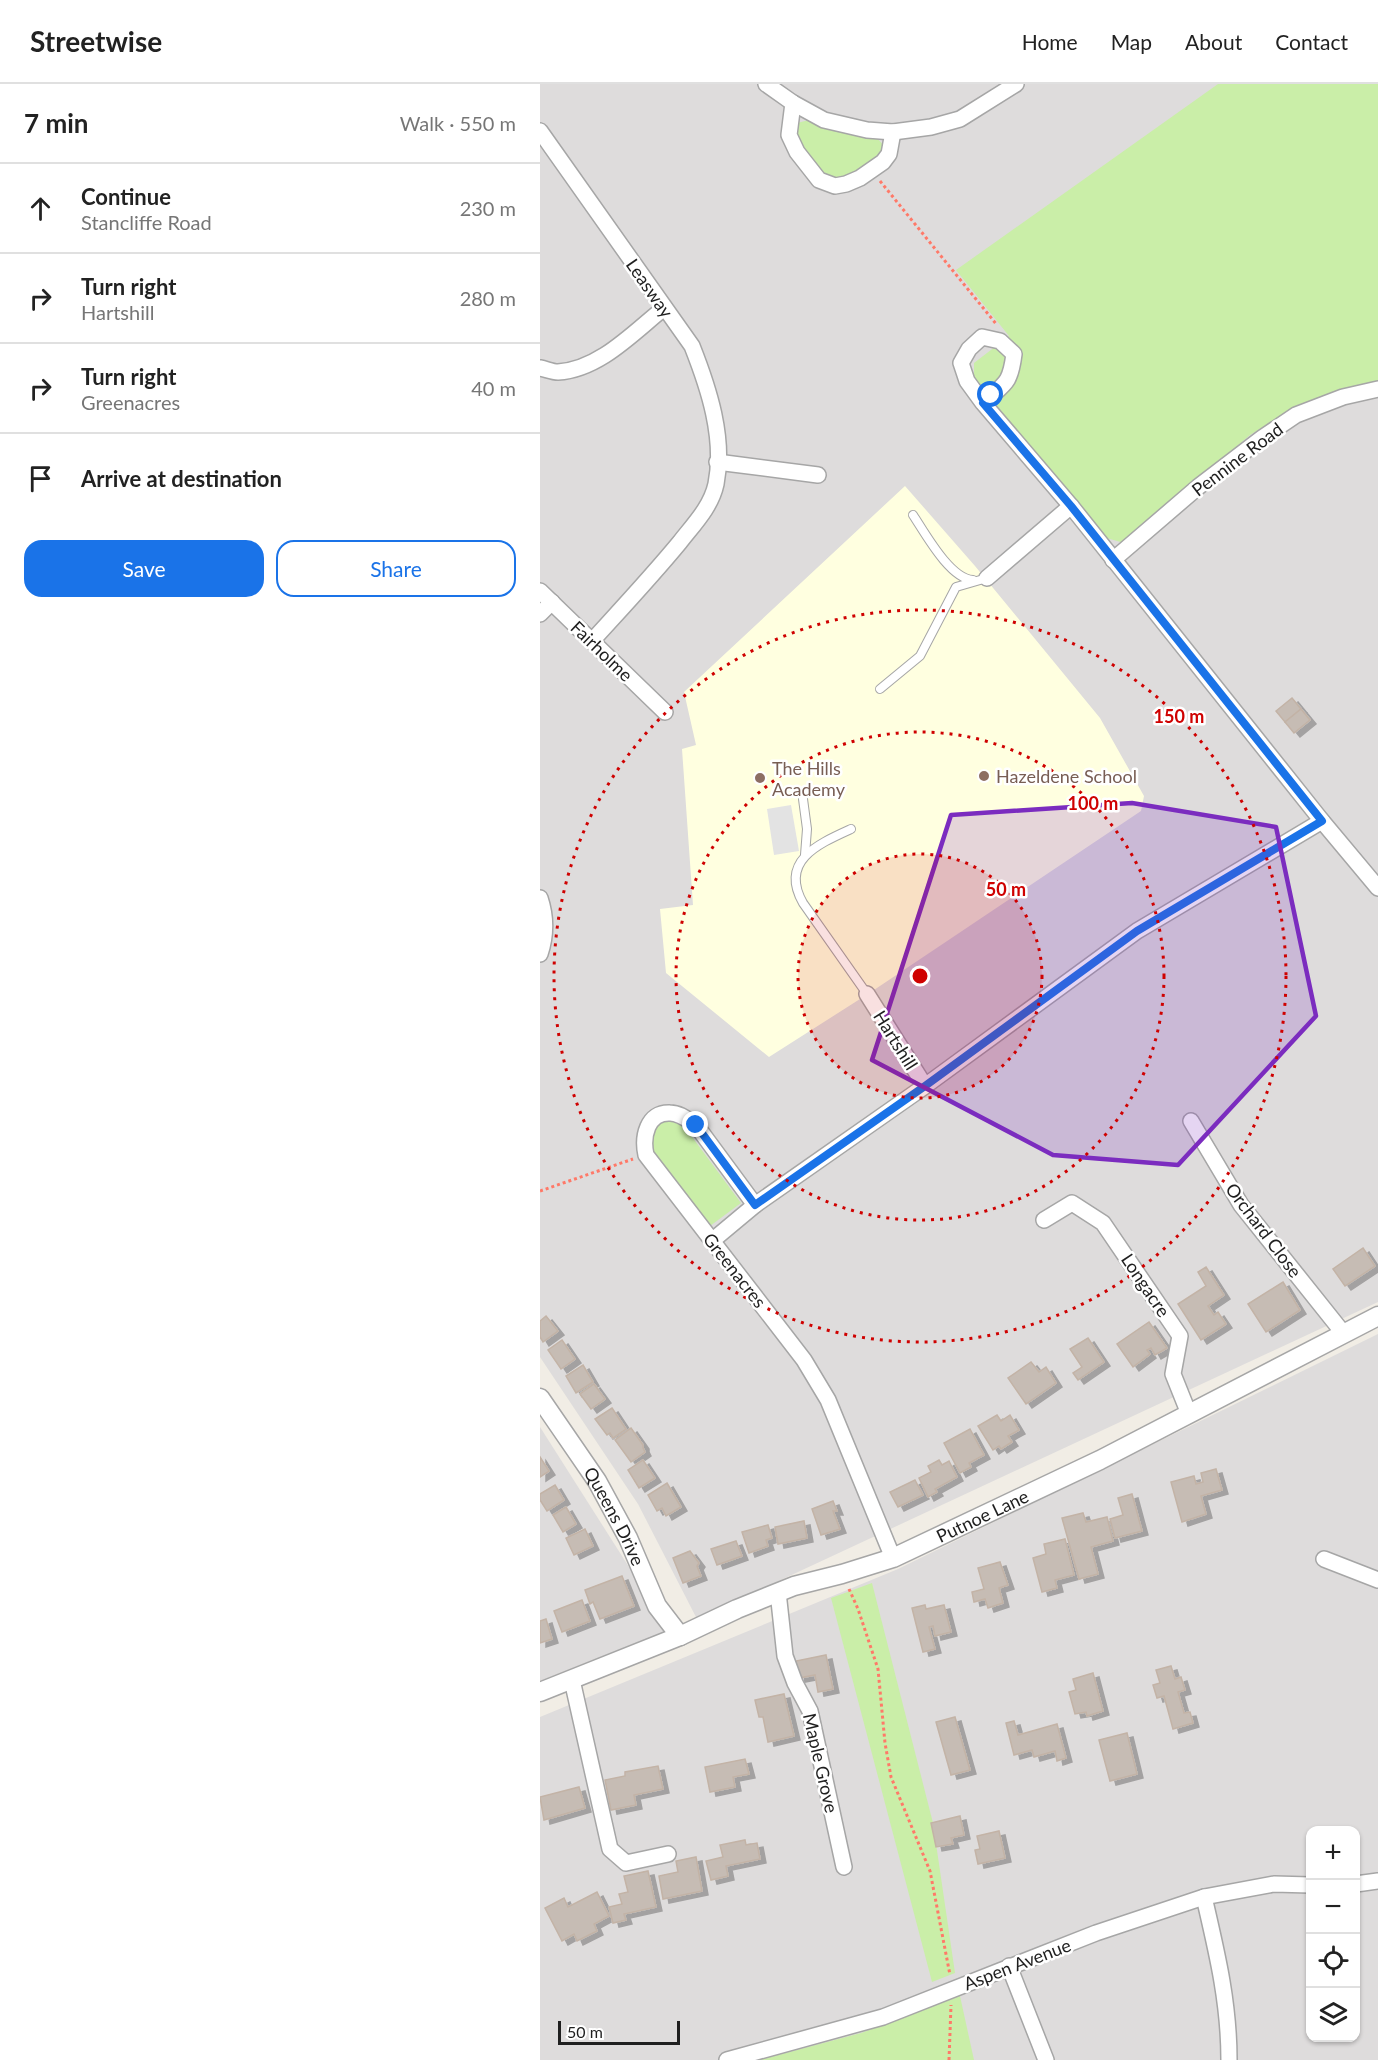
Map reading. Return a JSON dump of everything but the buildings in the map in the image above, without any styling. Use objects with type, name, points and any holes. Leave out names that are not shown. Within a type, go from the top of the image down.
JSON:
[{"type":"street","points":[[766,84],[793,103],[824,120],[867,130],[893,132],[931,127],[960,118],[1016,84]]},
{"type":"street","points":[[793,103],[789,135],[797,152],[819,180],[834,186],[846,184],[883,162],[889,154],[893,132]]},
{"type":"street","name":"Leasway","points":[[540,131],[692,346],[708,387],[717,429],[716,485],[706,510],[656,572],[592,641]]},
{"type":"street","points":[[540,368],[557,372],[579,367],[603,356],[664,308]]},
{"type":"street","points":[[983,403],[1003,387],[1012,373],[1014,354],[1000,341],[982,337],[969,349],[961,363],[967,381],[983,403],[1071,506],[1378,888]]},
{"type":"street","name":"Pennine Road","points":[[1113,560],[1198,487],[1296,415],[1343,397],[1378,389]]},
{"type":"street","points":[[717,462],[818,475]]},
{"type":"street","points":[[987,578],[1071,506]]},
{"type":"street","name":"Fairholme","points":[[540,591],[665,712]]},
{"type":"street","points":[[540,614],[552,602]]},
{"type":"street","name":"Hartshill","points":[[712,1240],[755,1205],[925,1086],[1137,931],[1322,821]]},
{"type":"street","points":[[540,898],[544,910],[544,942],[540,954]]},
{"type":"street","name":"Hartshill","points":[[867,994],[925,1086]]},
{"type":"street","points":[[646,1155],[645,1131],[655,1117],[669,1113],[684,1116],[696,1125],[755,1205]]},
{"type":"street","name":"Orchard Close","points":[[1191,1121],[1241,1205],[1344,1334]]},
{"type":"street","name":"Greenacres","points":[[646,1155],[804,1360],[828,1400],[893,1558]]},
{"type":"street","name":"Longacre","points":[[1044,1220],[1072,1203],[1103,1223],[1180,1336],[1173,1374],[1189,1414]]},
{"type":"street","name":"Putnoe Lane","points":[[540,1692],[680,1636],[778,1592],[842,1575],[893,1558],[1100,1460],[1378,1316]]},
{"type":"street","name":"Queens Drive","points":[[542,1406],[597,1481],[628,1538],[657,1606],[680,1636]]},
{"type":"street","points":[[1324,1559],[1378,1580]]},
{"type":"street","name":"Maple Grove","points":[[778,1592],[785,1656],[795,1683],[810,1711],[844,1867]]},
{"type":"street","points":[[572,1680],[610,1849],[626,1863],[668,1854]]},
{"type":"street","points":[[1360,1883],[1378,1881]]},
{"type":"street","name":"Aspen Avenue","points":[[728,2060],[883,2017],[1096,1933],[1204,1897],[1274,1884],[1306,1885]]},
{"type":"street","points":[[1204,1897],[1221,1968],[1228,2013],[1228,2060]]},
{"type":"street","points":[[1009,1966],[1046,2060]]},
{"type":"lane","points":[[913,515],[944,560],[958,574],[970,580],[987,578]]},
{"type":"lane","points":[[880,689],[920,656],[956,587],[987,578]]},
{"type":"lane","points":[[803,799],[807,829],[805,855],[795,878],[796,892],[867,994]]},
{"type":"lane","points":[[805,855],[826,840],[851,829]]},
{"type":"path","points":[[871,170],[1001,329],[1000,341]]},
{"type":"path","points":[[540,1191],[646,1155]]},
{"type":"path","points":[[842,1575],[858,1609],[878,1669],[885,1743],[891,1777],[930,1871],[953,1989],[949,2060]]},
{"type":"highlighted area","points":[[1132,803],[1276,827],[1316,1016],[1178,1165],[1053,1155],[872,1060],[951,815]]},
{"type":"shaded area","points":[[540,84],[1378,84],[1378,1302],[697,1619],[638,1504],[540,1357]]},
{"type":"shaded area","points":[[905,486],[975,566],[1100,718],[1144,796],[1141,811],[871,992],[769,1057],[666,973],[660,909],[693,905],[682,749],[696,745],[684,692]]},
{"type":"shaded area","points":[[791,805],[799,851],[774,855],[767,809]]},
{"type":"shaded area","points":[[1378,1334],[1378,2060],[540,2060],[540,1717],[898,1569]]},
{"type":"shaded area","points":[[540,1427],[669,1630],[540,1681]]},
{"type":"green space","points":[[1218,84],[1378,84],[1378,383],[1291,410],[1250,435],[1124,543],[1103,537],[974,380],[974,363],[1009,336],[956,270]]},
{"type":"green space","points":[[809,120],[838,132],[878,139],[884,146],[877,157],[861,169],[848,176],[837,179],[829,178],[815,168],[795,140],[797,123]]},
{"type":"green space","points":[[672,1120],[684,1126],[741,1203],[710,1226],[653,1153],[651,1140],[655,1130],[660,1122]]},
{"type":"green space","points":[[872,1583],[933,1823],[955,1973],[932,1982],[831,1598]]},
{"type":"green space","points":[[960,1996],[974,2060],[759,2060],[861,2033]]},
{"type":"place","name":"Hazeldene School","points":[[984,776]]},
{"type":"place","name":"The Hills Academy","points":[[760,778]]},
{"type":"route","points":[[696,1125],[755,1205],[925,1086],[1137,931],[1322,821],[1071,506],[983,403],[991,395]]}]
